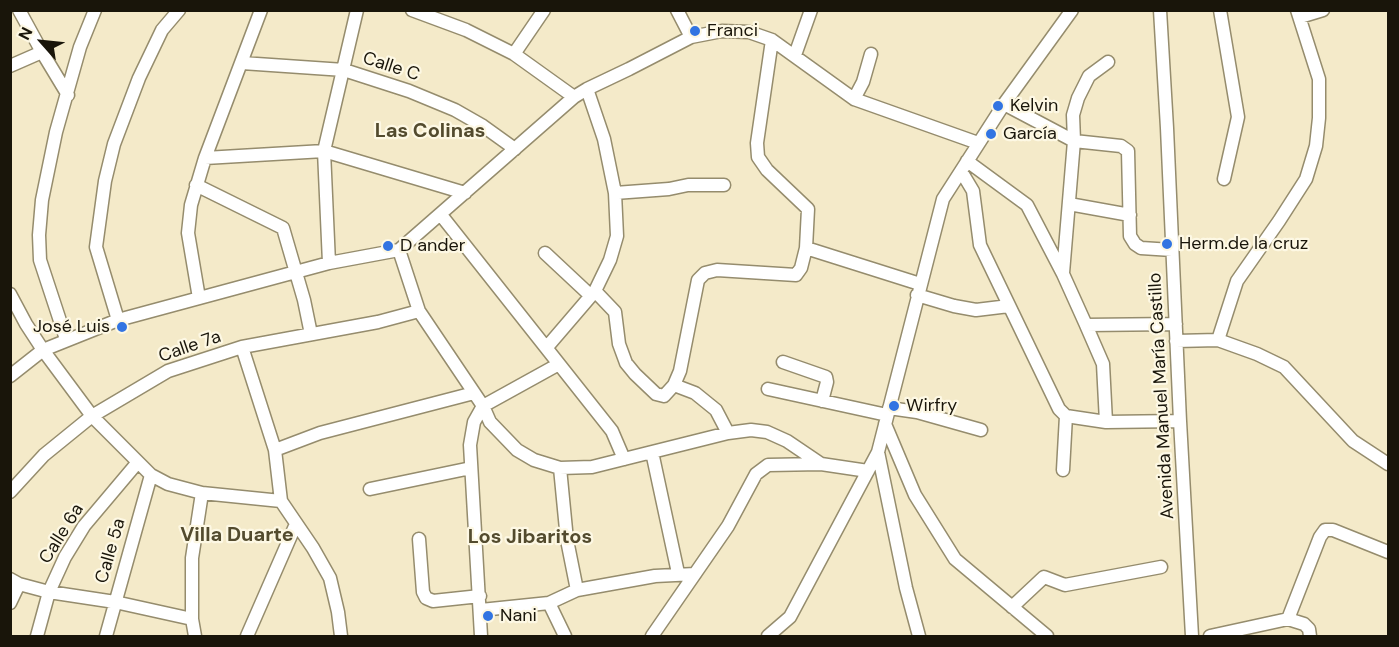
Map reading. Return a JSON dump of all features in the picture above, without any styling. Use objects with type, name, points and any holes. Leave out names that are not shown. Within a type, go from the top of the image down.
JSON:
[{"type":"street","points":[[19,10],[68,95]]},
{"type":"street","points":[[66,339],[40,260],[39,235],[42,200],[56,132],[80,47],[95,10]]},
{"type":"street","points":[[118,320],[96,247],[105,181],[114,144],[139,78],[162,30],[180,10]]},
{"type":"street","points":[[199,298],[188,233],[196,185],[261,10]]},
{"type":"street","points":[[329,263],[324,151],[357,10]]},
{"type":"street","points":[[412,10],[466,30],[514,54],[574,97]]},
{"type":"street","points":[[514,54],[544,10]]},
{"type":"street","points":[[677,10],[691,37]]},
{"type":"street","points":[[795,55],[811,10]]},
{"type":"street","points":[[768,636],[790,617],[878,452],[943,199],[1004,104],[1072,10]]},
{"type":"street","name":"Avenida Manuel María Castillo","points":[[1160,10],[1192,636]]},
{"type":"street","points":[[1220,10],[1238,117],[1224,179]]},
{"type":"street","points":[[1218,340],[1237,281],[1306,178],[1316,146],[1320,118],[1319,79],[1299,14],[1323,10]]},
{"type":"street","points":[[10,376],[43,350],[118,320],[329,263],[399,250],[574,97],[691,37],[722,31],[740,31],[772,40],[854,99],[978,143]]},
{"type":"street","points":[[544,253],[615,312],[619,344],[626,363],[634,374],[660,397],[667,394],[674,384],[682,361],[698,280],[705,273],[717,270],[796,275],[801,268],[806,248],[808,209],[767,170],[758,157],[757,142],[772,40]]},
{"type":"street","points":[[10,66],[42,52]]},
{"type":"street","points":[[854,99],[863,82],[871,54]]},
{"type":"street","points":[[1063,274],[1074,141],[1073,115],[1078,98],[1089,76],[1108,62]]},
{"type":"street","name":"Calle C","points":[[242,63],[344,70],[409,91],[455,110],[483,126],[515,149]]},
{"type":"street","points":[[547,347],[593,293],[610,260],[616,236],[615,193],[604,139],[586,89]]},
{"type":"street","points":[[1004,104],[1074,141],[1121,146],[1128,151],[1130,236],[1141,248],[1172,250]]},
{"type":"street","points":[[205,158],[324,151],[465,193]]},
{"type":"street","points":[[964,166],[1027,205],[1063,274],[1102,364],[1106,422]]},
{"type":"street","points":[[964,166],[973,191],[980,245],[1059,409],[1066,416],[1106,422],[1180,421]]},
{"type":"street","points":[[196,185],[279,225],[286,234],[311,334]]},
{"type":"street","points":[[615,193],[669,189],[688,185],[724,185]]},
{"type":"street","points":[[1069,204],[1130,214]]},
{"type":"street","points":[[441,215],[612,430],[624,459]]},
{"type":"street","points":[[806,248],[954,306],[976,310],[1009,306]]},
{"type":"street","points":[[399,250],[419,311],[483,406],[489,422],[517,450],[534,460],[560,468],[592,466],[728,433],[751,430],[767,432],[787,441],[820,464]]},
{"type":"street","points":[[10,294],[43,350],[92,416],[151,475],[168,484],[202,494],[281,501]]},
{"type":"street","name":"Calle 7a","points":[[10,492],[44,455],[92,416],[168,371],[242,347],[378,322],[419,311]]},
{"type":"street","points":[[1086,325],[1176,324]]},
{"type":"street","points":[[1176,341],[1218,340],[1257,354],[1284,367],[1353,441],[1389,464]]},
{"type":"street","points":[[242,347],[274,450],[281,501],[330,578],[341,636]]},
{"type":"street","points":[[783,362],[826,377],[827,382],[822,401]]},
{"type":"street","points":[[481,636],[470,445],[474,422],[483,406],[559,364]]},
{"type":"street","points":[[674,384],[695,393],[716,410],[728,433]]},
{"type":"street","points":[[768,388],[887,416],[917,412],[981,430]]},
{"type":"street","points":[[274,450],[320,433],[474,393]]},
{"type":"street","points":[[887,416],[915,495],[955,560],[1047,636]]},
{"type":"street","points":[[1063,470],[1066,416]]},
{"type":"street","points":[[652,452],[678,573]]},
{"type":"street","points":[[878,452],[906,588],[919,636]]},
{"type":"street","name":"Calle 6a","points":[[37,636],[49,592],[65,557],[84,526],[138,462]]},
{"type":"street","points":[[652,636],[728,526],[756,474],[768,465],[820,464],[868,471]]},
{"type":"street","points":[[370,489],[471,468]]},
{"type":"street","points":[[560,468],[567,540],[577,591]]},
{"type":"street","name":"Calle 5a","points":[[106,636],[151,475]]},
{"type":"street","points":[[195,636],[192,619],[192,558],[202,494]]},
{"type":"street","points":[[247,636],[296,524]]},
{"type":"street","points":[[1288,619],[1320,537],[1325,530],[1333,530],[1389,552]]},
{"type":"street","points":[[419,539],[423,592],[426,598],[433,601],[480,596]]},
{"type":"street","points":[[1012,608],[1044,576],[1065,585],[1161,567]]},
{"type":"street","points":[[481,610],[549,603],[577,591],[678,573],[695,574]]},
{"type":"street","points":[[10,603],[15,582],[49,592],[192,619]]},
{"type":"street","points":[[549,603],[565,636]]},
{"type":"street","points":[[1210,636],[1288,619],[1304,624],[1309,629],[1310,636]]},
{"type":"place","name":"Franci","points":[[695,31]]},
{"type":"place","name":"Kelvin","points":[[998,106]]},
{"type":"place","name":"García","points":[[991,134]]},
{"type":"place","name":"Herm.de la cruz","points":[[1167,244]]},
{"type":"place","name":"D ander","points":[[388,246]]},
{"type":"place","name":"José Luis","points":[[122,327]]},
{"type":"place","name":"Wirfry","points":[[894,406]]},
{"type":"place","name":"Nani","points":[[488,616]]},
{"type":"district","name":"Las Colinas","points":[[430,132]]},
{"type":"district","name":"Villa Duarte","points":[[237,536]]},
{"type":"district","name":"Los Jibaritos","points":[[530,538]]}]
